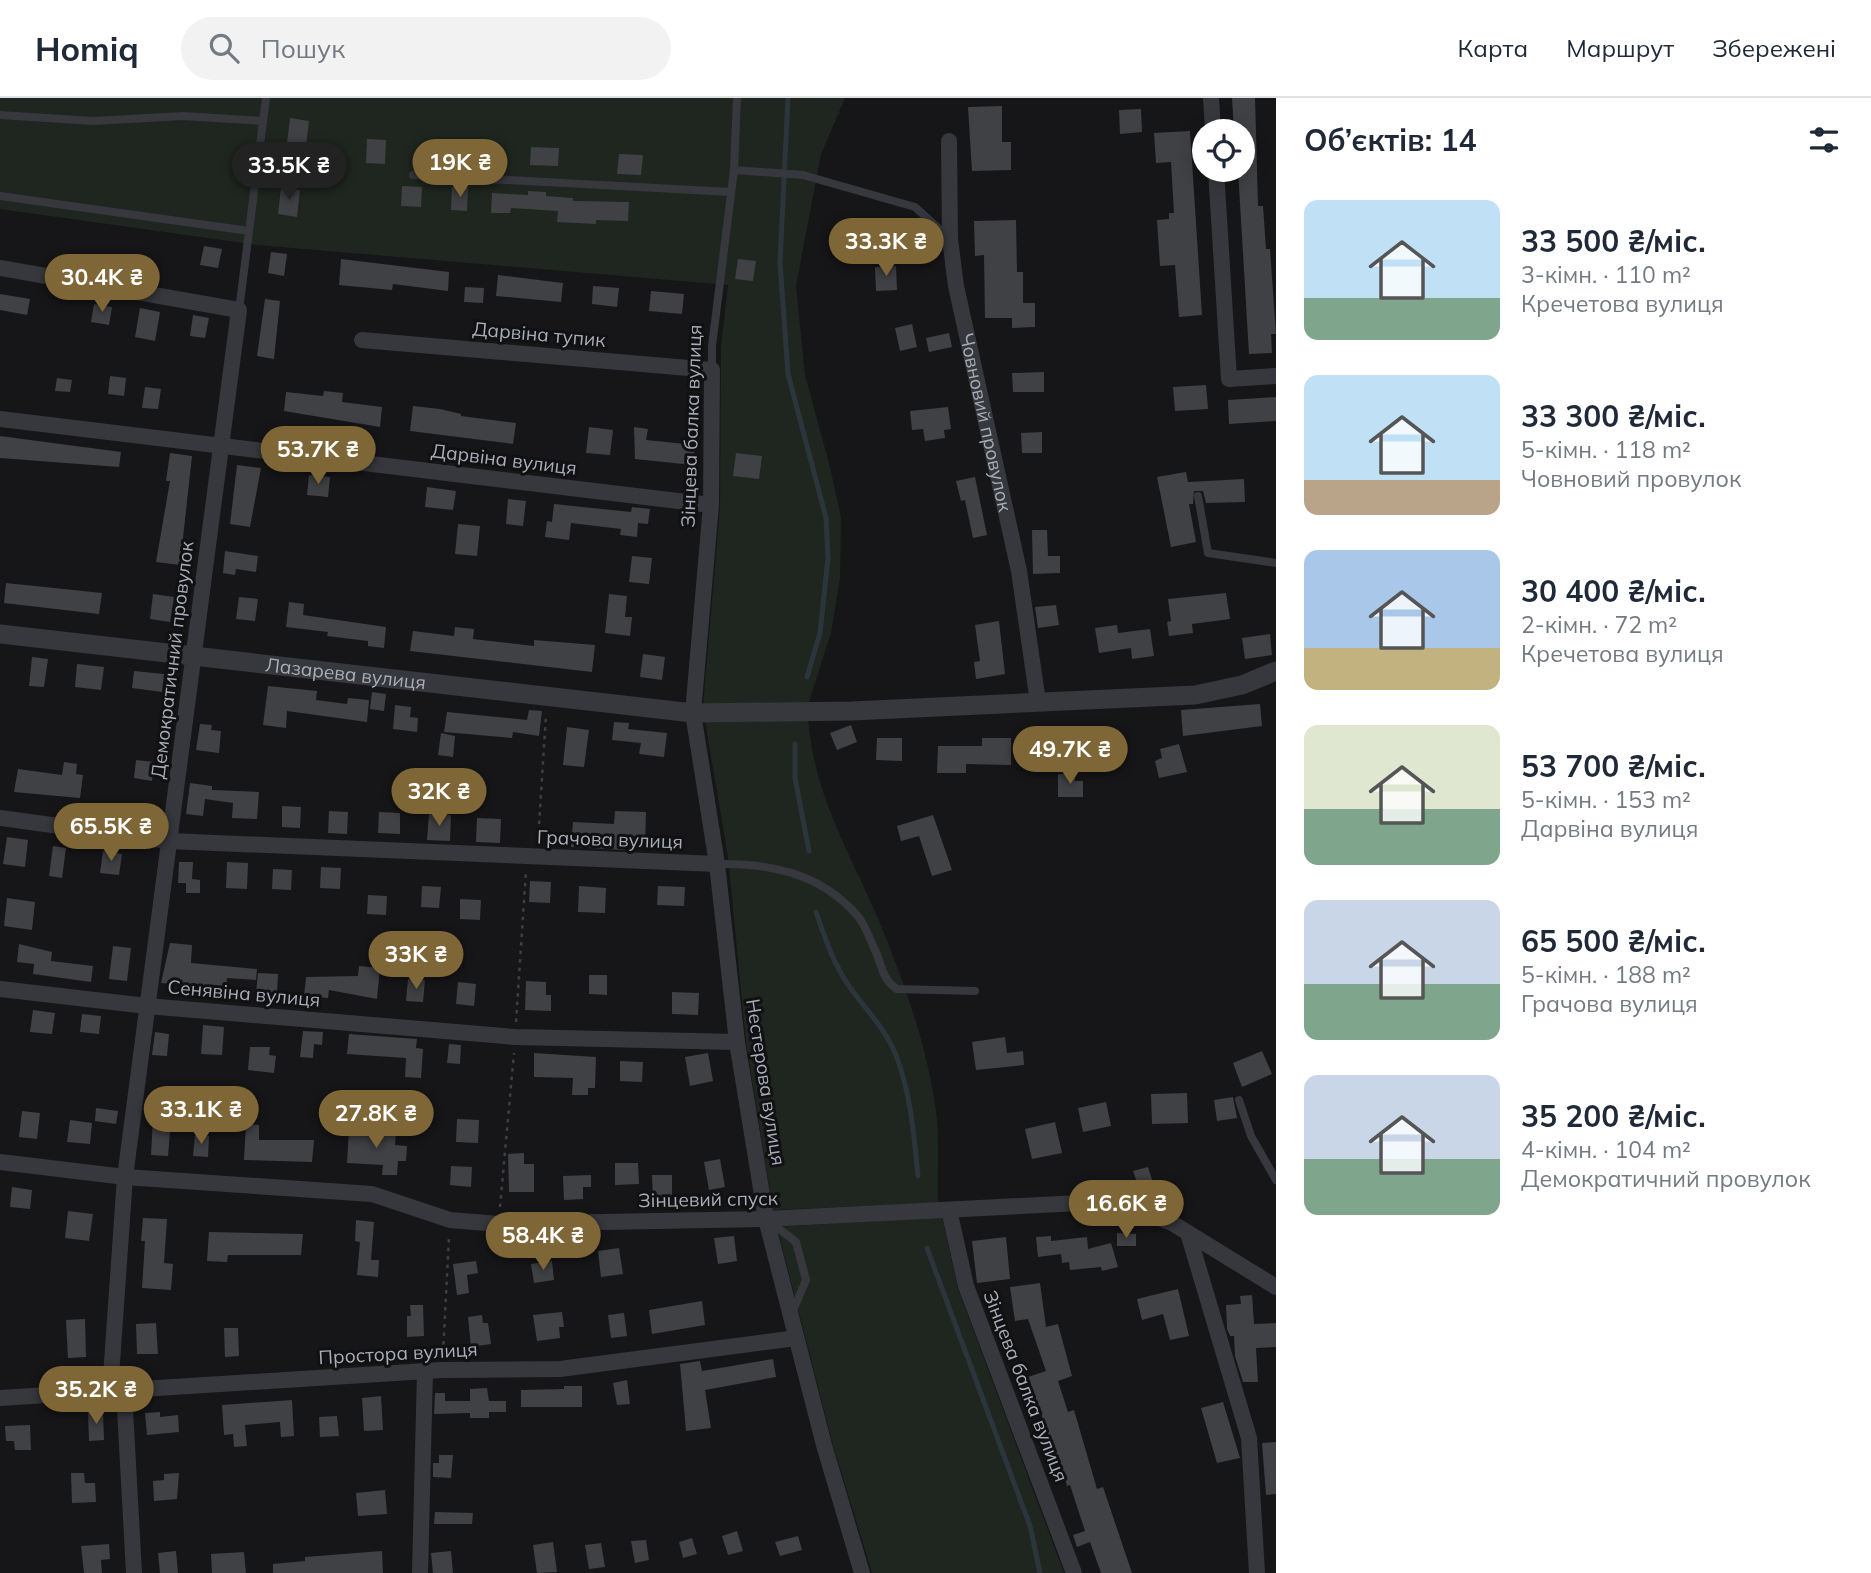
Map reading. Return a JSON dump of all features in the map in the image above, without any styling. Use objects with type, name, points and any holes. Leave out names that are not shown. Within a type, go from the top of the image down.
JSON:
[{"type":"street","points":[[1211,98],[1212,119]]},
{"type":"street","name":"Човновий провулок","points":[[949,141],[950,239],[956,286],[1019,571],[1038,702]]},
{"type":"street","points":[[1217,182],[1229,379],[1276,376]]},
{"type":"street","points":[[0,268],[239,310]]},
{"type":"street","name":"Демократичний провулок","points":[[134,1573],[117,1391],[125,1177],[239,310]]},
{"type":"street","name":"Дарвіна тупик","points":[[362,340],[712,370]]},
{"type":"street","name":"Зінцева балка вулиця","points":[[693,713],[711,505],[712,370]]},
{"type":"street","name":"Дарвіна вулиця","points":[[0,419],[711,505]]},
{"type":"street","name":"Лазарева вулиця","points":[[0,634],[693,713]]},
{"type":"street","points":[[693,713],[852,711],[1195,695],[1242,685],[1276,671]]},
{"type":"street","name":"Нестерова вулиця","points":[[693,713],[717,864],[737,1042],[766,1219],[824,1445],[862,1573]]},
{"type":"street","name":"Грачова вулиця","points":[[0,818],[169,841],[717,864]]},
{"type":"street","name":"Сенявіна вулиця","points":[[0,989],[147,1006],[515,1037],[737,1042]]},
{"type":"street","name":"Зінцевий спуск","points":[[0,1162],[125,1177],[372,1194],[450,1220],[499,1224],[766,1219],[1079,1203],[1136,1208],[1172,1223],[1276,1287]]},
{"type":"street","name":"Зінцева балка вулиця","points":[[949,1210],[966,1286],[1074,1573]]},
{"type":"street","points":[[1188,1233],[1249,1438],[1257,1573]]},
{"type":"street","name":"Простора вулиця","points":[[0,1398],[442,1370],[560,1369],[796,1338]]},
{"type":"street","points":[[420,1573],[425,1371]]},
{"type":"lane","points":[[239,310],[266,98]]},
{"type":"lane","name":"Зінцева балка вулиця","points":[[712,370],[712,346],[734,170],[737,98]]},
{"type":"lane","points":[[0,115],[93,121],[184,116],[263,121]]},
{"type":"lane","points":[[734,170],[803,174],[915,207],[950,239]]},
{"type":"lane","points":[[413,175],[731,192]]},
{"type":"lane","points":[[0,196],[249,231]]},
{"type":"lane","points":[[1198,496],[1208,553],[1276,563]]},
{"type":"lane","points":[[717,864],[780,867],[822,885],[858,915],[877,953],[883,976],[897,989],[975,991]]},
{"type":"lane","points":[[1239,1100],[1251,1136],[1276,1180]]},
{"type":"lane","points":[[766,1219],[796,1242],[806,1280],[790,1315]]},
{"type":"path","points":[[499,1224],[547,697]]},
{"type":"path","points":[[442,1370],[450,1220]]},
{"type":"shaded area","points":[[0,98],[845,98],[821,154],[796,286],[805,375],[841,517],[840,578],[831,633],[808,705],[703,706],[720,507],[721,347],[728,285],[257,245],[0,209]]},
{"type":"shaded area","points":[[808,718],[812,750],[828,807],[888,943],[911,1005],[923,1048],[937,1123],[938,1203],[773,1210],[746,1042],[728,857],[705,721]]},
{"type":"shaded area","points":[[942,1217],[958,1289],[1064,1573],[872,1573],[833,1445],[777,1227]]},
{"type":"building","points":[[1232,98],[1255,98],[1258,206],[1263,206],[1266,249],[1270,249],[1276,334],[1271,334],[1272,353],[1249,354],[1239,182],[1255,182],[1255,119],[1233,119]]},
{"type":"building","points":[[1002,106],[1002,142],[1011,142],[1011,170],[972,171],[968,107]]},
{"type":"building","points":[[1141,109],[1142,132],[1120,134],[1119,110]]},
{"type":"building","points":[[290,118],[309,121],[305,154],[286,152]]},
{"type":"building","points":[[1190,131],[1202,315],[1179,317],[1175,265],[1160,266],[1157,220],[1169,219],[1169,213],[1174,213],[1171,162],[1156,163],[1154,133]]},
{"type":"building","points":[[367,139],[386,140],[385,164],[366,163]]},
{"type":"building","points":[[531,147],[559,148],[558,166],[530,165]]},
{"type":"building","points":[[619,154],[643,155],[641,175],[617,174]]},
{"type":"building","points":[[402,186],[422,187],[421,207],[401,206]]},
{"type":"building","points":[[452,187],[468,188],[467,211],[451,210]]},
{"type":"building","points":[[281,188],[300,190],[297,217],[278,214]]},
{"type":"building","points":[[528,191],[546,192],[546,196],[573,198],[573,201],[629,202],[628,221],[596,220],[596,224],[557,222],[558,211],[511,208],[510,213],[491,213],[492,193],[528,195]]},
{"type":"building","points":[[1016,220],[1017,272],[1023,272],[1023,303],[1035,303],[1035,327],[1012,328],[1012,318],[985,318],[984,255],[975,256],[974,221]]},
{"type":"building","points":[[204,246],[222,249],[218,268],[200,265]]},
{"type":"building","points":[[271,252],[287,254],[284,276],[268,273]]},
{"type":"building","points":[[341,259],[449,272],[448,291],[393,284],[392,290],[339,285]]},
{"type":"building","points":[[738,259],[756,261],[753,281],[735,279]]},
{"type":"building","points":[[896,266],[897,290],[876,291],[875,267]]},
{"type":"building","points":[[498,275],[563,283],[561,302],[496,296]]},
{"type":"building","points":[[593,286],[619,288],[617,307],[592,304]]},
{"type":"building","points":[[465,287],[484,288],[483,303],[464,302]]},
{"type":"building","points":[[651,291],[684,294],[682,314],[649,311]]},
{"type":"building","points":[[0,294],[30,299],[27,315],[0,310]]},
{"type":"building","points":[[265,299],[280,301],[274,359],[257,356]]},
{"type":"building","points":[[94,304],[112,307],[109,325],[91,322]]},
{"type":"building","points":[[140,308],[160,312],[155,341],[135,337]]},
{"type":"building","points":[[193,315],[209,318],[205,338],[190,336]]},
{"type":"building","points":[[912,324],[917,347],[900,351],[895,328]]},
{"type":"building","points":[[949,333],[952,347],[929,352],[926,338]]},
{"type":"building","points":[[1044,372],[1044,392],[1013,392],[1012,373]]},
{"type":"building","points":[[110,376],[126,378],[124,396],[108,394]]},
{"type":"building","points":[[57,378],[72,380],[70,392],[55,391]]},
{"type":"building","points":[[1206,385],[1208,409],[1175,411],[1173,387]]},
{"type":"building","points":[[145,387],[161,389],[158,409],[142,408]]},
{"type":"building","points":[[324,391],[343,393],[342,402],[382,407],[380,427],[284,411],[286,392],[323,396]]},
{"type":"building","points":[[1276,397],[1276,421],[1229,424],[1228,400]]},
{"type":"building","points":[[413,406],[516,423],[513,444],[410,431]]},
{"type":"building","points":[[948,407],[951,429],[944,430],[945,438],[925,441],[923,429],[912,430],[910,411]]},
{"type":"building","points":[[589,427],[613,430],[610,455],[586,453]]},
{"type":"building","points":[[634,427],[648,429],[646,440],[695,445],[693,465],[635,459]]},
{"type":"building","points":[[1042,432],[1042,453],[1022,453],[1021,433]]},
{"type":"building","points":[[0,436],[121,452],[119,467],[0,458]]},
{"type":"building","points":[[170,453],[192,456],[180,565],[156,562],[170,481],[166,481]]},
{"type":"building","points":[[736,453],[762,456],[759,479],[733,476]]},
{"type":"building","points":[[237,465],[261,468],[250,527],[230,524]]},
{"type":"building","points":[[1186,472],[1188,482],[1244,479],[1245,502],[1206,503],[1203,491],[1194,491],[1193,504],[1189,504],[1196,542],[1171,547],[1157,477]]},
{"type":"building","points":[[309,475],[330,477],[328,497],[307,495]]},
{"type":"building","points":[[975,477],[987,535],[973,538],[965,500],[961,501],[956,481]]},
{"type":"building","points":[[427,487],[456,491],[453,510],[425,507]]},
{"type":"building","points":[[508,499],[526,501],[523,526],[506,524]]},
{"type":"building","points":[[554,504],[631,512],[632,507],[650,509],[648,524],[638,523],[637,537],[620,535],[621,529],[571,523],[569,540],[545,537],[547,521],[552,522]]},
{"type":"building","points":[[458,524],[480,526],[477,556],[455,554]]},
{"type":"building","points":[[1032,530],[1047,530],[1048,556],[1060,556],[1060,573],[1033,574]]},
{"type":"building","points":[[225,551],[258,556],[256,572],[236,569],[235,575],[223,573]]},
{"type":"building","points":[[632,556],[652,558],[649,584],[629,582]]},
{"type":"building","points":[[6,583],[102,593],[99,614],[4,603]]},
{"type":"building","points":[[1226,593],[1230,619],[1192,624],[1193,633],[1169,636],[1167,622],[1171,621],[1168,599]]},
{"type":"building","points":[[153,594],[174,597],[170,622],[150,619]]},
{"type":"building","points":[[609,594],[627,596],[625,617],[632,617],[630,636],[605,633]]},
{"type":"building","points":[[239,597],[258,599],[255,621],[236,619]]},
{"type":"building","points":[[289,602],[304,604],[303,615],[386,627],[384,648],[368,646],[368,641],[327,636],[328,632],[286,627]]},
{"type":"building","points":[[1056,605],[1059,625],[1038,628],[1035,607]]},
{"type":"building","points":[[999,621],[1005,674],[976,679],[974,662],[980,661],[975,625]]},
{"type":"building","points":[[1117,625],[1118,633],[1150,629],[1154,656],[1132,659],[1131,648],[1099,653],[1095,628]]},
{"type":"building","points":[[455,627],[474,629],[473,639],[534,646],[534,640],[595,645],[592,672],[410,651],[413,631],[454,636]]},
{"type":"building","points":[[1270,634],[1272,655],[1245,659],[1242,638]]},
{"type":"building","points":[[643,654],[665,657],[662,680],[640,677]]},
{"type":"building","points":[[32,657],[48,659],[44,687],[29,686]]},
{"type":"building","points":[[77,664],[104,667],[101,690],[75,687]]},
{"type":"building","points":[[134,671],[164,674],[162,692],[132,688]]},
{"type":"building","points":[[268,686],[317,691],[316,700],[347,704],[348,698],[369,700],[367,722],[287,711],[286,728],[263,725]]},
{"type":"building","points":[[372,692],[386,694],[384,711],[370,709]]},
{"type":"building","points":[[1260,704],[1262,726],[1183,736],[1181,710]]},
{"type":"building","points":[[395,705],[411,707],[410,717],[418,718],[417,732],[393,729]]},
{"type":"building","points":[[529,710],[542,711],[539,736],[513,732],[512,738],[444,732],[447,712],[527,720]]},
{"type":"building","points":[[614,722],[629,723],[628,729],[667,733],[664,757],[639,754],[641,743],[612,740]]},
{"type":"building","points":[[200,724],[212,725],[211,730],[221,731],[219,753],[196,750]]},
{"type":"building","points":[[851,725],[857,742],[837,750],[830,733]]},
{"type":"building","points":[[567,727],[589,730],[584,767],[563,765]]},
{"type":"building","points":[[441,733],[455,736],[453,757],[438,755]]},
{"type":"building","points":[[877,738],[902,738],[902,761],[876,760]]},
{"type":"building","points":[[982,738],[1011,738],[1011,765],[966,764],[966,773],[937,773],[938,746],[982,746]]},
{"type":"building","points":[[1179,744],[1187,772],[1159,778],[1155,761],[1162,758],[1160,749]]},
{"type":"building","points":[[136,760],[154,762],[152,781],[134,778]]},
{"type":"building","points":[[64,762],[77,764],[76,774],[83,775],[80,798],[14,792],[18,769],[62,775]]},
{"type":"building","points":[[1058,774],[1075,774],[1075,781],[1083,781],[1083,797],[1058,797]]},
{"type":"building","points":[[190,783],[212,786],[212,790],[259,792],[257,819],[232,818],[233,803],[205,799],[203,816],[186,814]]},
{"type":"building","points":[[282,806],[301,807],[300,828],[282,827]]},
{"type":"building","points":[[329,811],[348,812],[347,834],[328,833]]},
{"type":"building","points":[[615,811],[646,812],[645,846],[625,845],[625,850],[571,847],[573,822],[614,824]]},
{"type":"building","points":[[379,812],[400,813],[400,834],[378,833]]},
{"type":"building","points":[[429,814],[451,815],[450,841],[427,840]]},
{"type":"building","points":[[933,815],[952,870],[932,876],[919,836],[901,841],[897,826]]},
{"type":"building","points":[[477,818],[501,819],[500,843],[476,842]]},
{"type":"building","points":[[7,837],[28,840],[25,867],[3,864]]},
{"type":"building","points":[[53,846],[66,848],[62,878],[49,876]]},
{"type":"building","points":[[103,851],[122,854],[119,875],[100,873]]},
{"type":"building","points":[[179,862],[193,862],[192,879],[200,880],[200,893],[186,893],[186,883],[178,883]]},
{"type":"building","points":[[227,862],[248,863],[247,889],[226,888]]},
{"type":"building","points":[[321,867],[341,868],[340,889],[320,888]]},
{"type":"building","points":[[273,869],[292,870],[291,890],[272,889]]},
{"type":"building","points":[[530,881],[551,882],[550,903],[529,902]]},
{"type":"building","points":[[422,886],[441,887],[439,908],[421,907]]},
{"type":"building","points":[[579,886],[606,888],[605,913],[578,912]]},
{"type":"building","points":[[658,886],[685,887],[684,906],[657,905]]},
{"type":"building","points":[[368,895],[387,896],[386,915],[367,914]]},
{"type":"building","points":[[7,898],[35,902],[32,930],[4,926]]},
{"type":"building","points":[[460,899],[481,900],[480,920],[460,919]]},
{"type":"building","points":[[170,943],[192,945],[191,963],[257,969],[256,980],[227,978],[226,990],[161,983]]},
{"type":"building","points":[[19,944],[52,952],[51,961],[93,966],[91,982],[33,974],[34,964],[17,962]]},
{"type":"building","points":[[113,946],[131,948],[127,981],[109,979]]},
{"type":"building","points":[[359,966],[380,968],[377,999],[329,990],[328,998],[304,996],[306,977],[358,976]]},
{"type":"building","points":[[258,973],[278,974],[277,994],[256,992]]},
{"type":"building","points":[[589,975],[607,975],[607,995],[589,994]]},
{"type":"building","points":[[408,979],[425,980],[423,1002],[406,1001]]},
{"type":"building","points":[[526,981],[546,982],[546,995],[551,995],[551,1011],[525,1010]]},
{"type":"building","points":[[458,982],[476,984],[474,1006],[456,1004]]},
{"type":"building","points":[[672,992],[699,993],[698,1015],[672,1014]]},
{"type":"building","points":[[33,1010],[55,1013],[52,1034],[30,1032]]},
{"type":"building","points":[[82,1014],[101,1016],[99,1034],[80,1032]]},
{"type":"building","points":[[203,1025],[224,1027],[222,1055],[201,1054]]},
{"type":"building","points":[[303,1031],[323,1032],[322,1045],[314,1044],[313,1058],[300,1057]]},
{"type":"building","points":[[155,1032],[169,1034],[167,1056],[152,1055]]},
{"type":"building","points":[[349,1034],[417,1039],[416,1048],[423,1049],[421,1078],[405,1077],[406,1058],[347,1054]]},
{"type":"building","points":[[1005,1037],[1007,1053],[1023,1051],[1024,1065],[976,1070],[972,1042]]},
{"type":"building","points":[[449,1044],[461,1045],[460,1064],[447,1063]]},
{"type":"building","points":[[250,1047],[270,1047],[269,1055],[276,1056],[274,1073],[248,1070]]},
{"type":"building","points":[[1262,1051],[1272,1074],[1242,1087],[1233,1063]]},
{"type":"building","points":[[534,1053],[596,1057],[595,1088],[588,1088],[588,1095],[572,1095],[573,1078],[534,1077]]},
{"type":"building","points":[[708,1053],[713,1081],[690,1086],[685,1057]]},
{"type":"building","points":[[620,1061],[643,1062],[642,1082],[620,1081]]},
{"type":"building","points":[[1187,1093],[1188,1123],[1152,1124],[1151,1094]]},
{"type":"building","points":[[1233,1097],[1237,1118],[1217,1121],[1214,1100]]},
{"type":"building","points":[[1106,1102],[1111,1126],[1083,1132],[1078,1108]]},
{"type":"building","points":[[96,1108],[118,1111],[116,1124],[95,1121]]},
{"type":"building","points":[[22,1111],[40,1113],[37,1139],[19,1137]]},
{"type":"building","points":[[153,1118],[171,1119],[168,1156],[151,1155]]},
{"type":"building","points":[[457,1119],[479,1120],[478,1143],[456,1142]]},
{"type":"building","points":[[70,1120],[92,1123],[90,1144],[67,1142]]},
{"type":"building","points":[[1055,1122],[1062,1153],[1032,1159],[1025,1129]]},
{"type":"building","points":[[246,1124],[259,1125],[259,1140],[314,1140],[312,1162],[244,1160]]},
{"type":"building","points":[[349,1129],[396,1132],[395,1145],[407,1146],[406,1161],[398,1161],[397,1175],[382,1175],[383,1165],[347,1163]]},
{"type":"building","points":[[195,1135],[209,1136],[208,1157],[193,1156]]},
{"type":"building","points":[[524,1153],[524,1164],[534,1164],[534,1192],[509,1192],[508,1154]]},
{"type":"building","points":[[720,1159],[725,1187],[709,1190],[704,1162]]},
{"type":"building","points":[[615,1163],[638,1163],[639,1184],[615,1185]]},
{"type":"building","points":[[451,1166],[472,1167],[471,1187],[450,1185]]},
{"type":"building","points":[[1148,1167],[1155,1189],[1141,1194],[1133,1171]]},
{"type":"building","points":[[591,1175],[591,1187],[583,1187],[583,1199],[564,1200],[563,1176]]},
{"type":"building","points":[[652,1175],[672,1175],[672,1199],[653,1199]]},
{"type":"building","points":[[12,1187],[32,1190],[30,1209],[10,1207]]},
{"type":"building","points":[[68,1211],[93,1214],[89,1241],[65,1238]]},
{"type":"building","points":[[143,1218],[167,1219],[164,1263],[173,1264],[171,1290],[142,1288],[145,1241],[141,1241]]},
{"type":"building","points":[[356,1220],[374,1222],[371,1260],[379,1260],[378,1277],[357,1275],[360,1242],[355,1241]]},
{"type":"building","points":[[209,1232],[303,1234],[301,1255],[228,1255],[227,1262],[207,1261]]},
{"type":"building","points":[[1117,1233],[1136,1234],[1136,1246],[1117,1246]]},
{"type":"building","points":[[734,1236],[737,1261],[718,1264],[714,1238]]},
{"type":"building","points":[[1051,1236],[1051,1241],[1087,1237],[1088,1249],[1111,1243],[1118,1267],[1102,1271],[1101,1267],[1070,1270],[1069,1262],[1062,1263],[1061,1254],[1038,1257],[1036,1237]]},
{"type":"building","points":[[1006,1237],[1010,1279],[977,1283],[972,1241]]},
{"type":"building","points":[[619,1248],[623,1274],[601,1277],[598,1251]]},
{"type":"building","points":[[476,1261],[478,1273],[467,1275],[469,1293],[457,1295],[453,1264]]},
{"type":"building","points":[[552,1261],[554,1280],[534,1283],[531,1264]]},
{"type":"building","points":[[1040,1283],[1046,1327],[1058,1324],[1072,1376],[1058,1381],[1068,1412],[1074,1410],[1097,1489],[1103,1487],[1132,1573],[1101,1573],[1090,1542],[1077,1547],[1073,1535],[1085,1531],[1070,1485],[1067,1486],[1062,1469],[1050,1473],[1046,1460],[1056,1456],[1028,1377],[1046,1371],[1028,1319],[1015,1321],[1010,1287]]},
{"type":"building","points":[[1178,1289],[1189,1336],[1170,1340],[1163,1314],[1142,1320],[1137,1299]]},
{"type":"building","points":[[1252,1295],[1254,1324],[1276,1323],[1276,1347],[1256,1348],[1258,1382],[1243,1382],[1235,1356],[1234,1336],[1230,1336],[1227,1329],[1226,1305],[1241,1304],[1240,1296]]},
{"type":"building","points":[[702,1301],[705,1325],[652,1334],[649,1310]]},
{"type":"building","points":[[410,1305],[423,1305],[424,1336],[407,1337]]},
{"type":"building","points":[[562,1312],[564,1327],[559,1327],[560,1338],[537,1341],[533,1315]]},
{"type":"building","points":[[624,1313],[627,1336],[611,1338],[608,1315]]},
{"type":"building","points":[[482,1315],[483,1323],[488,1323],[491,1344],[471,1347],[468,1317]]},
{"type":"building","points":[[85,1319],[86,1357],[68,1358],[66,1320]]},
{"type":"building","points":[[156,1323],[158,1354],[137,1354],[136,1324]]},
{"type":"building","points":[[224,1328],[238,1328],[239,1356],[225,1357]]},
{"type":"building","points":[[773,1359],[776,1377],[705,1390],[711,1428],[686,1431],[680,1364],[700,1361],[702,1371]]},
{"type":"building","points":[[627,1380],[630,1404],[617,1405],[613,1383]]},
{"type":"building","points":[[564,1386],[582,1386],[582,1407],[521,1407],[521,1390],[564,1389]]},
{"type":"building","points":[[487,1388],[489,1401],[506,1401],[506,1412],[489,1412],[489,1418],[470,1418],[470,1413],[434,1414],[435,1393],[445,1393],[445,1401],[470,1401],[470,1389]]},
{"type":"building","points":[[381,1396],[383,1430],[364,1431],[362,1398]]},
{"type":"building","points":[[292,1400],[294,1436],[281,1437],[280,1422],[245,1425],[247,1446],[234,1447],[233,1434],[224,1435],[222,1405]]},
{"type":"building","points":[[1223,1402],[1240,1458],[1217,1463],[1201,1408]]},
{"type":"building","points":[[88,1411],[103,1411],[104,1440],[89,1441]]},
{"type":"building","points":[[160,1412],[160,1417],[178,1415],[179,1432],[147,1435],[145,1413]]},
{"type":"building","points":[[337,1416],[339,1436],[320,1437],[319,1417]]},
{"type":"building","points":[[30,1425],[31,1450],[15,1450],[14,1441],[6,1441],[5,1426]]},
{"type":"building","points":[[1276,1442],[1276,1494],[1266,1495],[1262,1443]]},
{"type":"building","points":[[439,1455],[453,1455],[451,1478],[433,1477],[433,1463],[439,1463]]},
{"type":"building","points":[[71,1473],[84,1473],[85,1483],[95,1483],[96,1502],[72,1503]]},
{"type":"building","points":[[179,1473],[177,1499],[154,1501],[153,1481],[164,1480],[164,1474]]},
{"type":"building","points":[[385,1490],[387,1514],[358,1516],[356,1493]]},
{"type":"building","points":[[435,1512],[473,1513],[472,1524],[434,1524]]},
{"type":"building","points":[[737,1531],[743,1551],[728,1555],[722,1536]]},
{"type":"building","points":[[798,1536],[802,1550],[780,1556],[775,1542]]},
{"type":"building","points":[[692,1538],[697,1554],[683,1558],[679,1542]]},
{"type":"building","points":[[646,1540],[649,1560],[635,1563],[631,1541]]},
{"type":"building","points":[[553,1542],[557,1572],[537,1573],[533,1545]]},
{"type":"building","points":[[601,1543],[605,1567],[589,1569],[585,1545]]},
{"type":"building","points":[[109,1544],[110,1559],[101,1560],[102,1573],[84,1573],[81,1546]]},
{"type":"building","points":[[176,1551],[178,1573],[160,1573],[158,1553]]},
{"type":"building","points":[[382,1551],[383,1573],[273,1573],[273,1564],[305,1561],[305,1557]]},
{"type":"building","points":[[451,1551],[453,1573],[433,1573],[431,1553]]},
{"type":"building","points":[[244,1552],[246,1573],[212,1573],[211,1554]]},
{"type":"waterway","points":[[788,98],[780,262],[788,374],[826,518],[828,558],[820,633],[807,677]]},
{"type":"waterway","points":[[795,744],[795,778],[809,851]]},
{"type":"waterway","points":[[816,912],[838,968],[882,1029],[897,1058],[909,1101],[918,1176]]},
{"type":"waterway","points":[[927,1248],[1030,1526],[1040,1573]]}]
